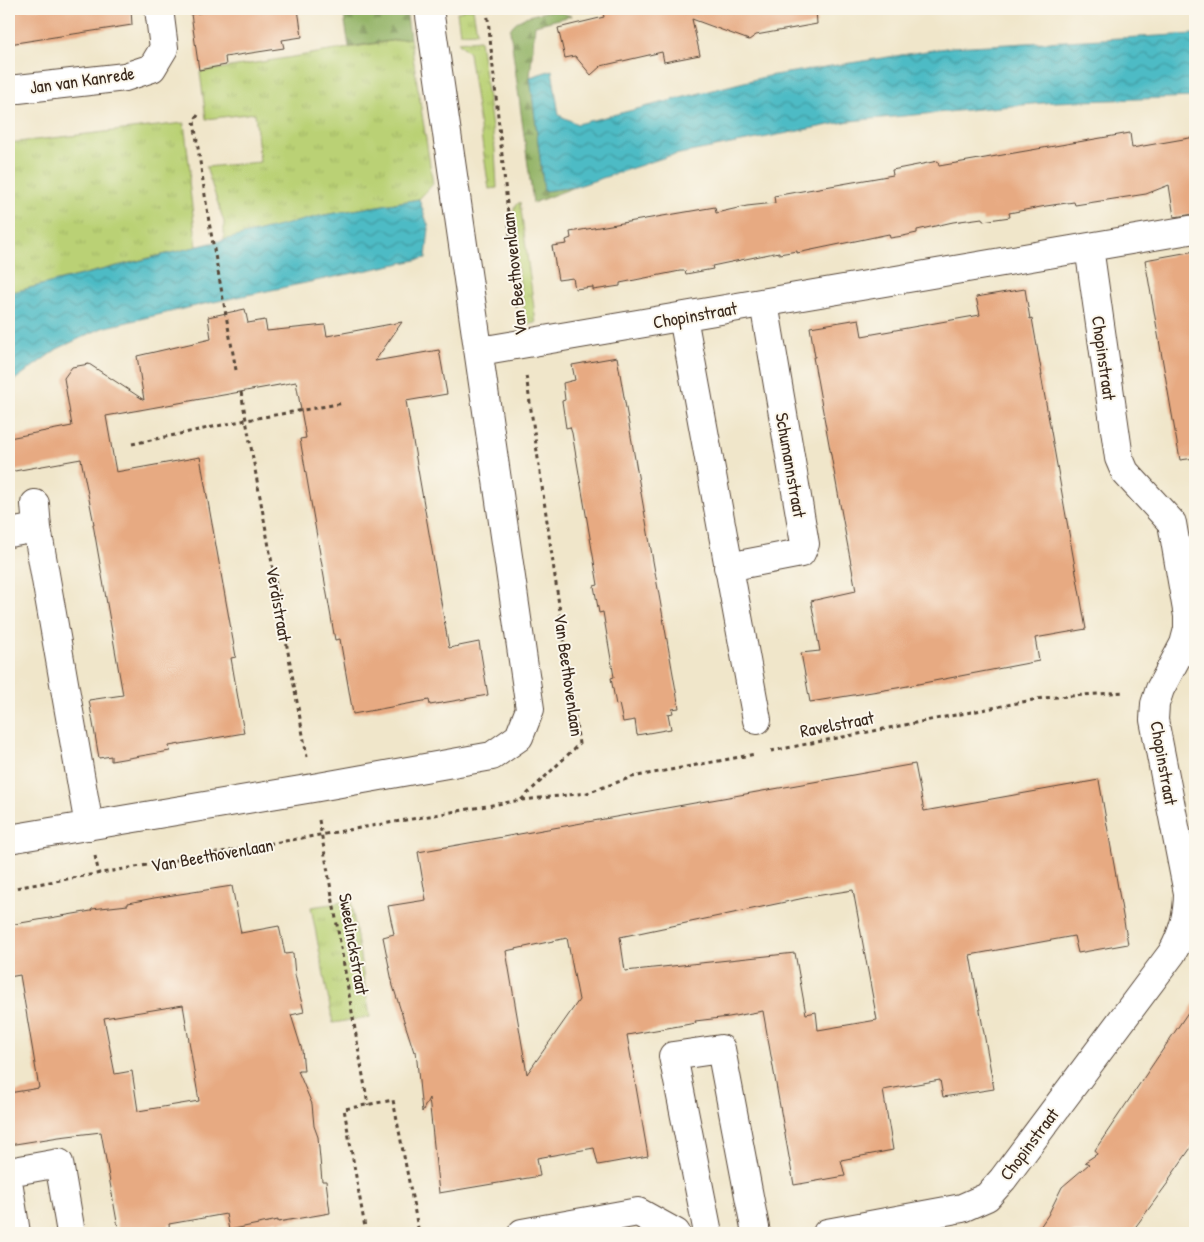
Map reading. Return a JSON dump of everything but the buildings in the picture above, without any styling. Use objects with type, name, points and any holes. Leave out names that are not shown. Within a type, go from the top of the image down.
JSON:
[{"type":"street","name":"Jan van Kanrede","points":[[9,90],[125,76],[152,68],[164,48],[159,9]]},
{"type":"street","points":[[9,839],[492,756],[519,737],[530,709],[480,351],[429,9]]},
{"type":"street","name":"Chopinstraat","points":[[480,351],[1195,229]]},
{"type":"street","name":"Chopinstraat","points":[[827,1233],[962,1208],[987,1197],[1003,1179],[1172,953],[1185,926],[1188,911],[1188,893],[1154,720],[1155,704],[1160,689],[1184,644],[1188,629],[1188,616],[1172,523],[1125,472],[1119,458],[1088,247]]},
{"type":"street","name":"Schumannstraat","points":[[728,567],[802,553],[805,544],[764,303]]},
{"type":"street","points":[[683,317],[757,720]]},
{"type":"street","points":[[9,532],[36,516],[89,826]]},
{"type":"street","points":[[708,1233],[673,1056],[721,1048],[756,1233]]},
{"type":"street","points":[[9,1172],[59,1164],[71,1233]]},
{"type":"street","points":[[9,1187],[16,1233]]},
{"type":"street","points":[[522,1233],[638,1212],[676,1233]]},
{"type":"path","points":[[488,10],[492,9]]},
{"type":"path","name":"Van Beethovenlaan","points":[[9,889],[521,800],[580,744],[521,344],[488,10]]},
{"type":"path","points":[[198,115],[194,121],[209,222],[236,370]]},
{"type":"path","name":"Verdistraat","points":[[241,392],[313,788]]},
{"type":"path","points":[[132,444],[246,420],[344,403]]},
{"type":"path","name":"Ravelstraat","points":[[521,800],[587,794],[632,778],[1042,698],[1160,689]]},
{"type":"path","name":"Sweelinckstraat","points":[[313,788],[368,1105]]},
{"type":"path","points":[[366,1233],[344,1109],[393,1100],[419,1233]]},
{"type":"green space","points":[[343,9],[406,9],[410,38],[349,47]]},
{"type":"green space","points":[[463,9],[473,9],[477,32],[460,33],[457,12],[463,11]]},
{"type":"green space","points":[[554,10],[571,16],[535,25],[530,77],[544,191],[575,187],[533,203],[510,30],[513,25],[523,18]]},
{"type":"green space","points":[[410,38],[433,184],[419,199],[324,215],[224,241],[224,222],[206,167],[260,162],[255,113],[206,119],[200,72]]},
{"type":"green space","points":[[480,40],[495,150],[497,188],[489,189],[469,53],[458,42]]},
{"type":"green space","points":[[184,123],[197,247],[9,293],[9,143]]},
{"type":"green space","points":[[520,202],[536,323],[526,324],[515,247],[514,207]]},
{"type":"green space","points":[[351,901],[370,1017],[333,1023],[311,907]]},
{"type":"water","points":[[1195,34],[1195,97],[1054,102],[850,121],[669,156],[575,187],[544,191],[530,77],[552,70],[559,115],[577,124],[768,76],[952,47]]},
{"type":"water","points":[[419,199],[429,228],[426,258],[204,304],[102,328],[57,349],[9,384],[9,293],[324,215]]}]
